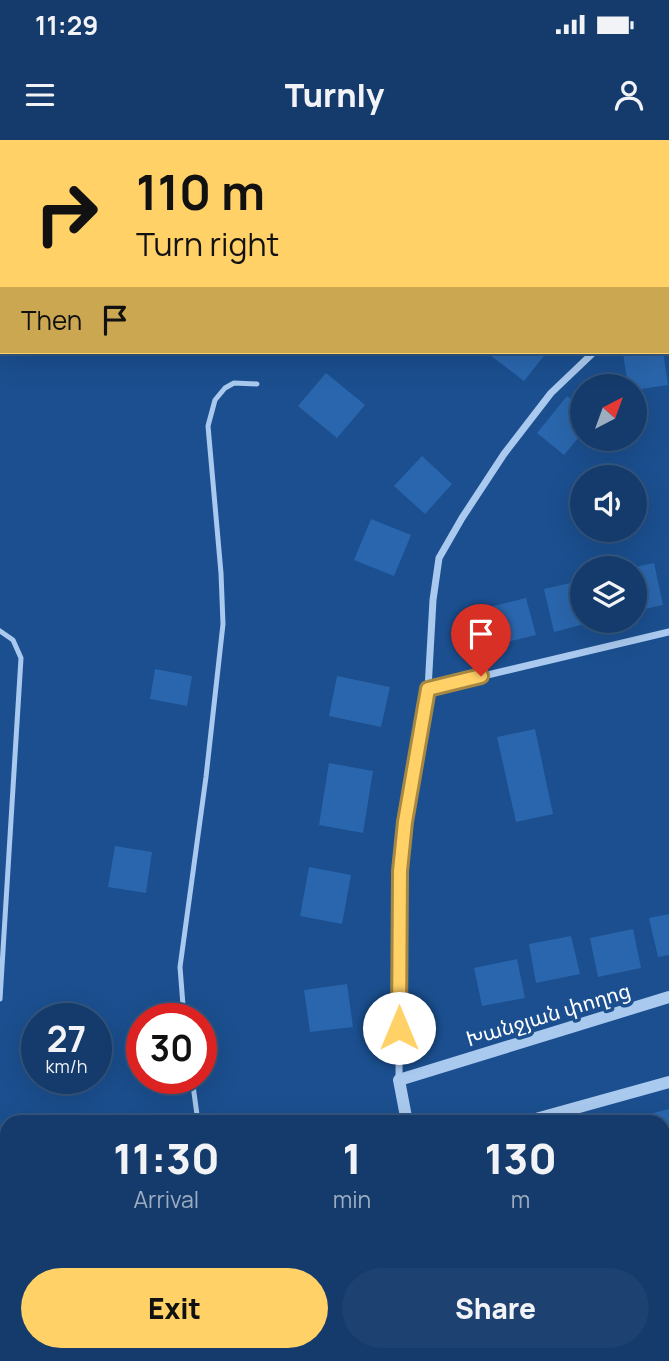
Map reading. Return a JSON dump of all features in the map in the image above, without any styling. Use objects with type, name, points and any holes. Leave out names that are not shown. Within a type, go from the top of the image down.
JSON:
[{"type":"street","points":[[406,1115],[399,1080],[400,871],[405,822],[428,689],[433,600],[439,558],[462,517],[504,454],[551,393],[592,354]]},
{"type":"street","points":[[428,689],[669,632]]},
{"type":"street","name":"Խանջյան փողոց","points":[[399,1080],[669,997]]},
{"type":"street","points":[[550,1115],[669,1082]]},
{"type":"lane","points":[[183,1003],[180,968],[206,777],[223,624],[208,426],[215,400],[225,388],[234,383],[257,384]]},
{"type":"lane","points":[[0,631],[13,640],[21,657],[0,999]]},
{"type":"lane","points":[[194,1094],[197,1115]]},
{"type":"building","points":[[489,354],[545,354],[524,381]]},
{"type":"building","points":[[623,354],[663,354],[668,385],[648,388],[648,374],[626,374]]},
{"type":"building","points":[[326,373],[365,405],[337,438],[298,406]]},
{"type":"building","points":[[567,396],[570,398],[570,448],[564,455],[537,433]]},
{"type":"building","points":[[422,456],[452,484],[425,514],[394,486]]},
{"type":"building","points":[[371,519],[411,535],[394,576],[354,560]]},
{"type":"building","points":[[654,563],[663,605],[647,608],[647,564]]},
{"type":"building","points":[[570,583],[570,628],[554,632],[544,589]]},
{"type":"building","points":[[526,598],[536,635],[495,645],[485,608]]},
{"type":"building","points":[[155,669],[192,676],[187,706],[150,699]]},
{"type":"building","points":[[337,676],[390,687],[381,727],[329,716]]},
{"type":"building","points":[[535,729],[553,814],[516,822],[497,737]]},
{"type":"building","points":[[329,763],[373,771],[363,833],[319,825]]},
{"type":"building","points":[[115,846],[152,852],[146,893],[108,887]]},
{"type":"building","points":[[309,867],[351,875],[342,924],[300,916]]},
{"type":"building","points":[[669,914],[669,955],[658,957],[649,918]]},
{"type":"building","points":[[633,929],[641,968],[598,977],[590,938]]},
{"type":"building","points":[[571,936],[580,974],[536,983],[529,944]]},
{"type":"building","points":[[517,959],[525,998],[482,1006],[474,968]]},
{"type":"building","points":[[347,984],[353,1027],[310,1032],[304,990]]},
{"type":"building","points":[[669,1109],[669,1115],[646,1115]]},
{"type":"route","points":[[399,1028],[400,871],[405,822],[428,689],[481,676]]}]
